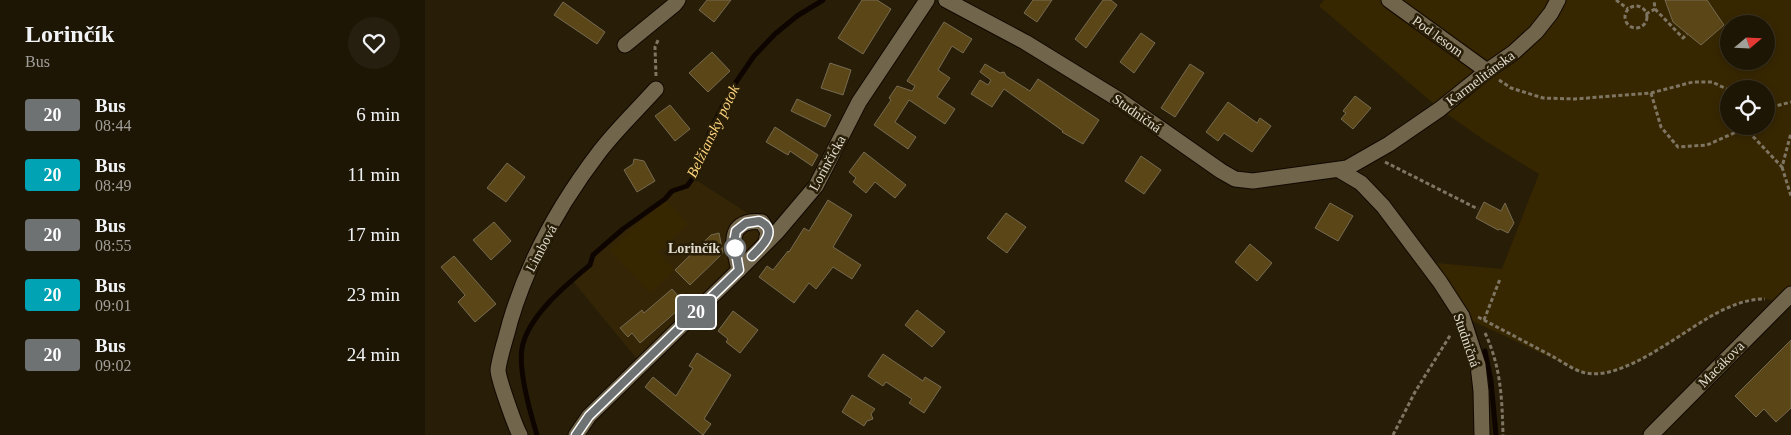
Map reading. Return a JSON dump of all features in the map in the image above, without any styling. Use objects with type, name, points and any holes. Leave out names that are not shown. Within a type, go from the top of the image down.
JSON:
[{"type":"street","points":[[625,45],[678,0]]},
{"type":"street","name":"Lorinčícka","points":[[576,435],[589,416],[739,270],[816,186],[859,102],[927,0]]},
{"type":"street","name":"Studničná","points":[[946,0],[1025,42],[1121,101],[1207,162],[1235,179],[1253,181],[1339,170],[1354,165],[1389,144]]},
{"type":"street","name":"Pod lesom","points":[[1389,0],[1487,71]]},
{"type":"street","name":"Karmelitánska","points":[[1389,144],[1440,109],[1487,71],[1513,53],[1536,32],[1551,13],[1558,0]]},
{"type":"street","name":"Limbová","points":[[519,435],[498,371],[507,333],[522,285],[534,258],[580,180],[601,150],[656,89]]},
{"type":"street","name":"Studničná","points":[[1339,170],[1361,183],[1383,206],[1440,282],[1462,316],[1478,365],[1481,391],[1482,435]]},
{"type":"street","points":[[739,270],[734,238],[740,226],[752,221],[762,222],[768,232],[766,242]]},
{"type":"street","name":"Macákova","points":[[1651,435],[1786,299]]},
{"type":"path","points":[[1616,0],[1628,9]]},
{"type":"path","points":[[1655,0],[1655,9],[1683,38],[1687,34]]},
{"type":"path","points":[[1638,6],[1642,8],[1646,14],[1646,20],[1642,26],[1632,26],[1625,19],[1628,9],[1638,6]]},
{"type":"path","points":[[1646,14],[1655,9]]},
{"type":"path","points":[[656,89],[655,47],[663,30]]},
{"type":"path","points":[[1487,71],[1511,88],[1543,98],[1575,99],[1651,92],[1693,82],[1712,82],[1720,86]]},
{"type":"path","points":[[1651,92],[1661,127],[1678,147],[1707,145],[1726,135]]},
{"type":"path","points":[[1775,106],[1791,102]]},
{"type":"path","points":[[1782,167],[1791,133]]},
{"type":"path","points":[[1752,135],[1782,167],[1791,196]]},
{"type":"path","points":[[1389,164],[1478,209]]},
{"type":"path","points":[[1484,320],[1500,279]]},
{"type":"path","points":[[1393,435],[1415,392],[1462,316],[1484,320],[1581,372],[1602,374],[1633,363],[1685,334],[1723,309],[1751,299],[1786,299]]},
{"type":"shaded area","points":[[1324,0],[1791,0],[1791,294],[1781,304],[1769,299],[1744,301],[1720,312],[1640,360],[1608,372],[1600,373],[1581,372],[1462,316],[1425,262],[1502,269],[1539,174],[1484,140],[1440,109],[1319,6]]},
{"type":"shaded area","points":[[693,178],[777,232],[642,365],[572,280],[623,229]]},
{"type":"shaded area","points":[[665,199],[688,224],[658,252],[675,270],[650,293],[610,250]]},
{"type":"building","points":[[707,0],[731,0],[714,22],[699,10]]},
{"type":"building","points":[[862,0],[877,0],[891,9],[863,54],[838,38]]},
{"type":"building","points":[[1033,0],[1052,0],[1037,22],[1024,13]]},
{"type":"building","points":[[1103,0],[1111,0],[1117,5],[1086,48],[1075,39]]},
{"type":"building","points":[[1665,0],[1707,0],[1720,19],[1720,28],[1701,45],[1673,22]]},
{"type":"building","points":[[563,2],[605,32],[597,44],[554,15]]},
{"type":"building","points":[[944,22],[972,39],[963,53],[952,46],[938,70],[950,78],[937,97],[955,109],[945,124],[909,100],[895,122],[916,137],[908,149],[874,125],[891,100],[889,98],[897,86],[912,91],[915,86],[907,81]]},
{"type":"building","points":[[1141,33],[1155,43],[1134,73],[1120,62]]},
{"type":"building","points":[[712,52],[730,71],[708,92],[689,73]]},
{"type":"building","points":[[830,63],[851,70],[843,95],[821,88]]},
{"type":"building","points":[[985,64],[1000,73],[1004,72],[1006,76],[1030,91],[1038,79],[1099,120],[1083,144],[1062,132],[1004,89],[992,107],[971,94],[980,80],[988,85],[991,80],[980,72]]},
{"type":"building","points":[[1190,64],[1204,73],[1175,117],[1161,108]]},
{"type":"building","points":[[1355,96],[1371,108],[1353,129],[1341,119],[1346,113],[1343,111]]},
{"type":"building","points":[[797,99],[831,115],[825,127],[791,111]]},
{"type":"building","points":[[1228,102],[1257,123],[1260,118],[1271,126],[1252,152],[1224,133],[1218,141],[1206,132]]},
{"type":"building","points":[[670,105],[690,129],[675,141],[655,116]]},
{"type":"building","points":[[775,127],[818,155],[812,166],[790,151],[788,155],[766,142]]},
{"type":"building","points":[[864,152],[906,185],[895,198],[875,182],[866,193],[853,182],[856,178],[849,172]]},
{"type":"building","points":[[1141,156],[1161,170],[1144,194],[1125,181]]},
{"type":"building","points":[[634,159],[644,161],[655,181],[637,192],[624,170],[633,164]]},
{"type":"building","points":[[507,163],[525,177],[506,202],[487,188]]},
{"type":"building","points":[[828,200],[852,215],[833,247],[861,265],[852,279],[833,267],[816,289],[809,283],[794,303],[759,277],[767,266],[773,270],[789,252],[804,228],[809,231]]},
{"type":"building","points":[[1484,202],[1501,211],[1505,203],[1514,223],[1508,233],[1500,229],[1498,230],[1476,218]]},
{"type":"building","points":[[1330,203],[1353,216],[1338,241],[1315,228]]},
{"type":"building","points":[[1006,213],[1026,227],[1007,253],[987,238]]},
{"type":"building","points":[[494,222],[511,241],[491,260],[473,240]]},
{"type":"building","points":[[719,233],[723,253],[690,285],[675,270],[711,235]]},
{"type":"building","points":[[1250,244],[1272,263],[1257,281],[1235,262]]},
{"type":"building","points":[[454,256],[496,304],[475,322],[458,302],[465,295],[441,267]]},
{"type":"building","points":[[672,289],[685,304],[640,343],[632,333],[628,337],[620,328],[642,310],[644,313]]},
{"type":"building","points":[[917,310],[945,332],[932,347],[905,325]]},
{"type":"building","points":[[733,311],[758,330],[740,353],[726,342],[728,339],[718,331]]},
{"type":"building","points":[[1791,340],[1791,408],[1776,422],[1764,409],[1756,417],[1735,396]]},
{"type":"building","points":[[697,353],[731,375],[704,419],[711,424],[703,435],[645,387],[653,377],[676,396],[693,368],[689,366]]},
{"type":"building","points":[[883,354],[923,381],[925,377],[941,387],[924,413],[909,403],[912,399],[886,382],[883,386],[868,376]]},
{"type":"building","points":[[852,395],[875,409],[871,414],[873,419],[867,421],[864,426],[842,412]]},
{"type":"waterway","name":"Belžiansky potok","points":[[537,435],[525,392],[521,357],[522,348],[532,324],[549,302],[590,265],[593,255],[623,229],[665,199],[672,191],[687,186],[693,178],[710,131],[732,88],[754,56],[775,34],[797,16],[823,0]]},
{"type":"waterway","points":[[1485,351],[1491,381],[1496,435]]},
{"type":"bus line","name":"20","points":[[576,435],[589,416],[739,270],[734,247],[736,231],[746,223],[759,221],[766,226],[768,235],[766,242],[752,256]]},
{"type":"place","name":"Lorinčík","points":[[735,248]]}]
